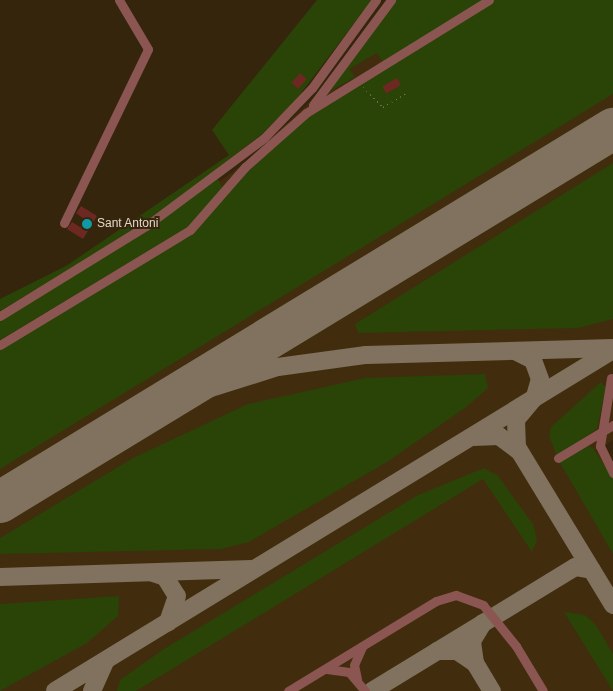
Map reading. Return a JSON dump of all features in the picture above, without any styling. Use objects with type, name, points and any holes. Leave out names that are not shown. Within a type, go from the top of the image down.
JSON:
[{"type":"street","points":[[64,223],[148,49],[119,0]]},
{"type":"street","points":[[0,316],[146,226],[264,138],[312,88],[376,0]]},
{"type":"street","points":[[306,113],[391,0]]},
{"type":"street","points":[[0,345],[190,230],[234,178],[306,113],[490,0]]},
{"type":"street","points":[[611,378],[601,433],[601,452],[613,473]]},
{"type":"street","points":[[558,458],[613,425]]},
{"type":"street","points":[[288,691],[441,599],[470,597],[482,605],[516,646],[543,691]]},
{"type":"street","points":[[364,645],[355,661],[358,680],[364,691]]},
{"type":"street","points":[[322,670],[342,669],[358,680]]},
{"type":"path","points":[[355,82],[380,106],[405,94]]},
{"type":"shaded area","points":[[386,0],[613,0],[613,440],[604,446],[613,461],[613,691],[0,691],[0,323],[147,233],[241,166],[314,98]]},
{"type":"green space","points":[[317,0],[372,0],[295,101],[262,134],[145,224],[0,311],[0,299],[66,266],[229,155],[212,130]]},
{"type":"green space","points":[[395,0],[484,0],[383,62],[377,53],[349,69],[355,77],[328,92]]},
{"type":"green space","points":[[494,0],[613,0],[613,94],[0,469],[0,348],[172,244],[275,143],[325,103]]},
{"type":"green space","points":[[613,163],[613,319],[578,328],[358,333],[355,324]]},
{"type":"green space","points":[[218,179],[222,187],[195,223],[0,340],[0,320],[149,228]]},
{"type":"green space","points":[[485,374],[488,388],[465,408],[387,462],[249,542],[221,549],[0,554],[0,538],[133,458],[248,404],[365,378]]},
{"type":"green space","points":[[601,382],[606,387],[597,429],[557,456],[549,436],[551,427]]},
{"type":"green space","points":[[586,445],[593,448],[613,478],[613,554],[559,461]]},
{"type":"green space","points":[[484,468],[498,476],[533,524],[537,540],[532,552],[483,479],[136,691],[117,691],[120,680],[164,649],[418,495]]},
{"type":"green space","points":[[119,596],[118,616],[87,643],[0,691],[0,604]]},
{"type":"green space","points":[[564,612],[585,615],[596,625],[613,654],[613,691]]},
{"type":"building","points":[[300,73],[307,79],[298,89],[291,83]]},
{"type":"building","points":[[397,78],[401,85],[386,93],[382,86]]},
{"type":"building","name":"Sant Antoni","points":[[81,206],[97,216],[83,239],[67,229],[72,222],[80,227],[84,219],[76,213]]},
{"type":"taxiway","points":[[47,474],[189,395],[278,367],[366,355],[613,348]]},
{"type":"taxiway","points":[[55,691],[613,350]]},
{"type":"taxiway","points":[[515,351],[533,360],[540,379],[535,397],[516,420],[517,447],[613,605]]},
{"type":"taxiway","points":[[473,437],[499,436],[519,451]]},
{"type":"taxiway","points":[[0,505],[26,486]]},
{"type":"taxiway","points":[[372,691],[575,567],[592,570]]},
{"type":"taxiway","points":[[0,577],[252,569]]},
{"type":"taxiway","points":[[153,573],[165,577],[177,596],[168,622]]},
{"type":"taxiway","points":[[437,651],[457,651],[475,663],[472,641],[483,623]]},
{"type":"taxiway","points":[[92,691],[105,662]]},
{"type":"taxiway","points":[[475,663],[492,691]]},
{"type":"runway","points":[[0,502],[613,129]]},
{"type":"place","name":"Sant Antoni","points":[[87,224]]}]
